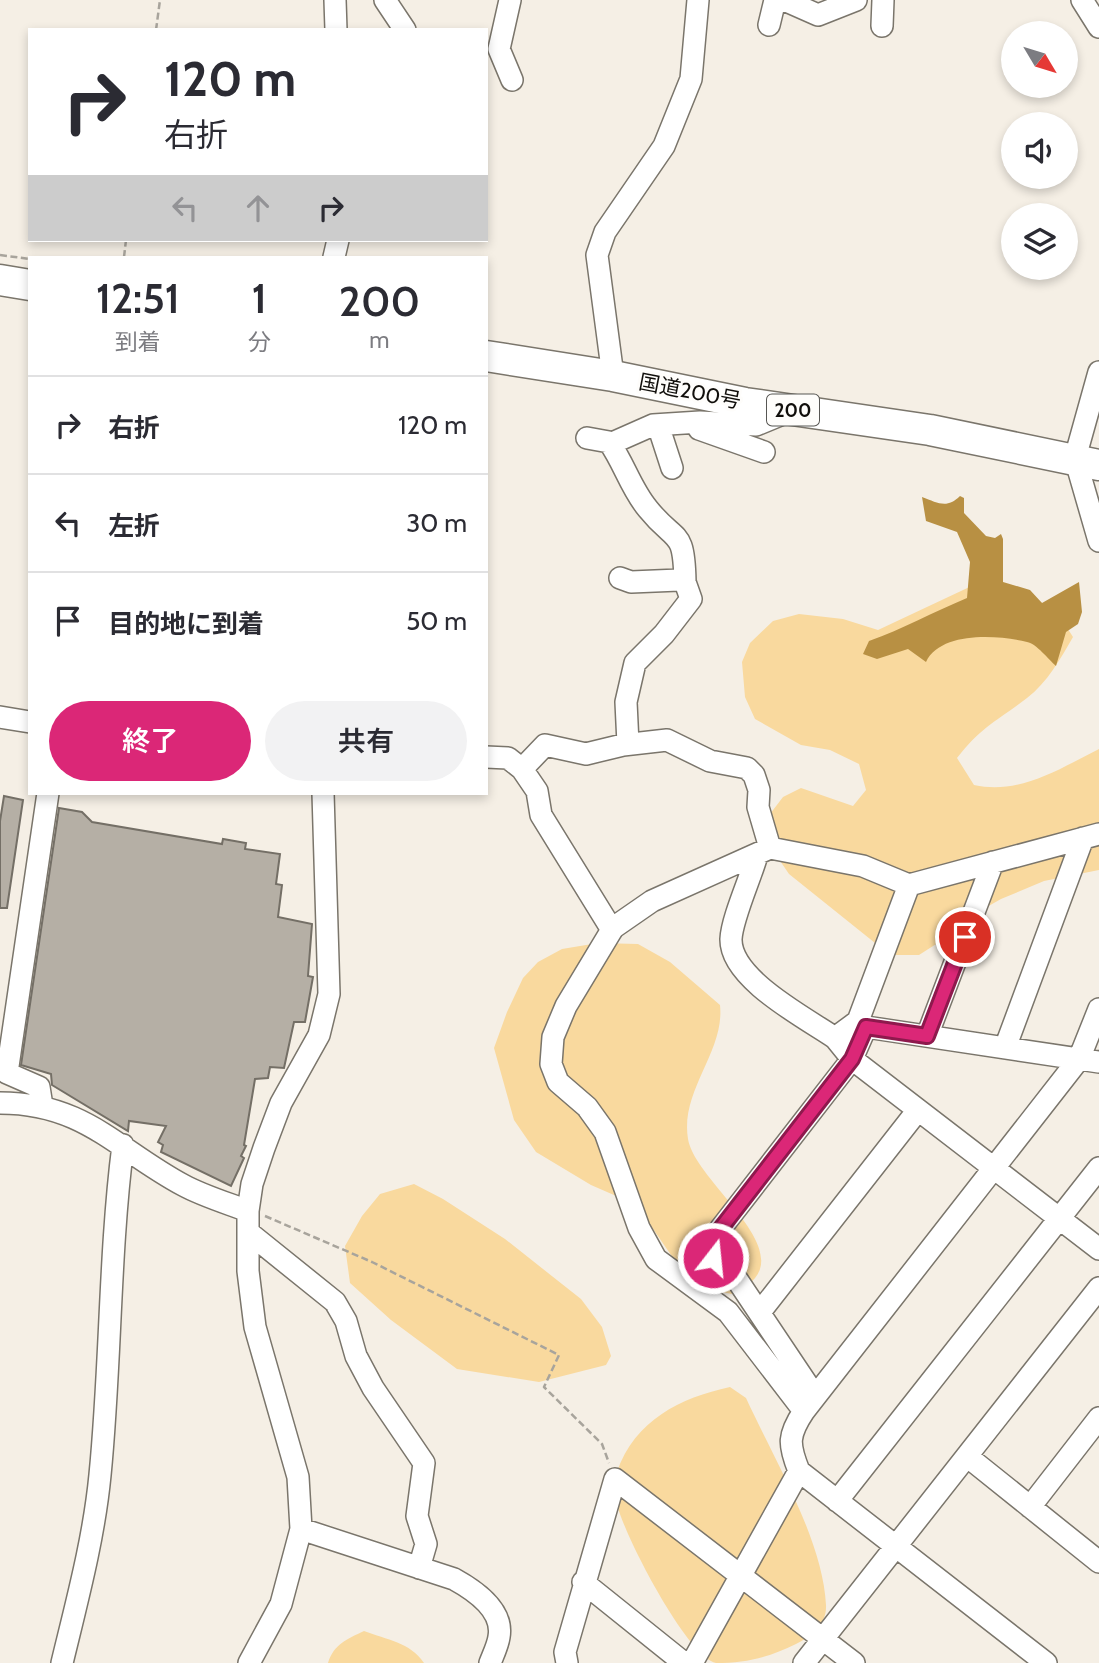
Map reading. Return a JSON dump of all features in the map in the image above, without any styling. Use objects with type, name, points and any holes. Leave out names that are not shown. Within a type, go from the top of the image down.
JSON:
[{"type":"highway","points":[[0,280],[28,285]]},
{"type":"highway","name":"国道200号","points":[[493,361],[614,376],[794,410],[930,430],[1087,461]]},
{"type":"street","points":[[335,0],[336,28]]},
{"type":"street","points":[[385,0],[404,28]]},
{"type":"street","points":[[510,0],[493,49],[512,80]]},
{"type":"street","points":[[614,376],[597,256],[605,232],[664,146],[687,90],[691,79],[698,0]]},
{"type":"street","points":[[769,25],[775,0]]},
{"type":"street","points":[[784,0],[818,15],[856,0]]},
{"type":"street","points":[[883,0],[883,26]]},
{"type":"street","points":[[1082,0],[1099,27]]},
{"type":"street","points":[[1099,372],[1087,461],[1085,501],[1099,541]]},
{"type":"street","points":[[587,438],[610,444],[658,425],[680,423],[756,425],[794,410]]},
{"type":"street","points":[[680,423],[764,452]]},
{"type":"street","points":[[658,425],[672,468]]},
{"type":"street","points":[[610,444],[648,510],[678,537],[685,554],[685,582],[691,599],[664,634],[635,663],[626,702],[628,744]]},
{"type":"street","points":[[620,578],[631,582],[685,582]]},
{"type":"street","points":[[0,717],[28,722]]},
{"type":"street","points":[[523,769],[545,746],[586,754],[628,744],[667,740],[710,761],[747,768],[757,783],[764,851],[731,941],[749,976],[766,992],[835,1038],[852,1059],[1099,1250]]},
{"type":"street","points":[[488,757],[508,758],[523,769],[537,791],[541,814],[612,930]]},
{"type":"street","points":[[42,1106],[39,1087],[7,1073],[48,795]]},
{"type":"street","points":[[249,1663],[281,1604],[302,1529],[298,1476],[255,1327],[247,1271],[248,1222],[252,1184],[264,1148],[281,1103],[319,1035],[329,994],[323,795]]},
{"type":"street","points":[[810,1404],[728,1312],[656,1259],[639,1228],[606,1132],[587,1107],[558,1082],[551,1064],[553,1037],[566,1006],[612,930],[652,901],[764,851],[863,866],[909,885],[1091,836]]},
{"type":"street","points":[[1005,1048],[1091,836]]},
{"type":"street","points":[[927,1036],[993,862]]},
{"type":"street","points":[[810,1404],[760,1312],[736,1278],[713,1258],[711,1241],[852,1059],[909,885]]},
{"type":"street","points":[[1046,1663],[799,1471],[790,1449],[793,1428],[810,1404],[995,1169],[1089,1061],[1099,1009]]},
{"type":"street","points":[[835,1038],[862,1024],[1089,1061]]},
{"type":"street","points":[[0,1103],[42,1106],[69,1114],[123,1145],[184,1186],[248,1222],[275,1251],[335,1302],[346,1321],[356,1356],[373,1388],[424,1463],[417,1516],[426,1544],[419,1568]]},
{"type":"street","points":[[760,1312],[918,1110]]},
{"type":"street","points":[[62,1663],[83,1576],[100,1478],[109,1375],[117,1195],[123,1145]]},
{"type":"street","points":[[837,1501],[1099,1168]]},
{"type":"street","points":[[804,1663],[1099,1288]]},
{"type":"street","points":[[1030,1507],[1099,1418]]},
{"type":"street","points":[[968,1457],[1097,1558]]},
{"type":"street","points":[[692,1663],[799,1471]]},
{"type":"street","points":[[567,1663],[565,1651],[583,1581],[615,1479],[854,1663]]},
{"type":"street","points":[[302,1529],[454,1579],[474,1590],[498,1619],[500,1636],[490,1663]]},
{"type":"street","points":[[583,1581],[684,1663]]},
{"type":"path","points":[[156,28],[160,0]]},
{"type":"path","points":[[0,255],[28,259]]},
{"type":"path","points":[[248,1222],[287,1223],[559,1355],[544,1387],[602,1444],[615,1479]]},
{"type":"shaded area","points":[[960,496],[964,498],[964,513],[986,536],[995,538],[1001,534],[1003,582],[1030,590],[1042,603],[1079,582],[1082,612],[1078,624],[1066,632],[1056,666],[1031,643],[986,637],[957,640],[944,645],[933,652],[926,662],[908,649],[877,659],[863,654],[869,641],[967,598],[970,562],[957,532],[926,521],[922,497],[946,504]]},
{"type":"shaded area","points":[[978,583],[1021,593],[1044,604],[1064,623],[1073,637],[1041,685],[982,731],[957,758],[974,785],[1007,786],[1054,772],[1099,749],[1099,870],[1044,881],[1001,899],[955,925],[944,939],[919,955],[890,955],[789,874],[774,852],[770,814],[783,797],[801,788],[853,806],[866,790],[859,764],[830,750],[801,745],[755,719],[745,697],[742,662],[750,643],[773,621],[799,614],[843,619],[878,630]]},
{"type":"shaded area","points":[[598,943],[638,944],[670,962],[720,1005],[716,1039],[696,1087],[687,1121],[688,1139],[693,1154],[744,1221],[761,1254],[760,1269],[755,1278],[732,1294],[706,1289],[680,1268],[651,1226],[630,1202],[591,1185],[536,1152],[514,1120],[494,1048],[523,978],[538,962],[562,949]]},
{"type":"shaded area","points":[[414,1184],[443,1199],[505,1239],[581,1299],[602,1327],[611,1356],[606,1365],[539,1382],[457,1369],[391,1320],[350,1283],[345,1246],[362,1216],[380,1194]]},
{"type":"shaded area","points":[[730,1387],[746,1398],[807,1527],[823,1580],[826,1612],[817,1629],[796,1644],[758,1658],[716,1663],[704,1656],[689,1640],[643,1565],[616,1501],[616,1483],[617,1472],[625,1454],[647,1425],[677,1405]]},
{"type":"shaded area","points":[[364,1631],[405,1646],[424,1663],[328,1663],[338,1647]]},
{"type":"building","points":[[4,796],[23,800],[7,908],[0,908],[0,821]]},
{"type":"building","points":[[59,808],[82,812],[92,822],[222,844],[223,839],[246,843],[245,849],[280,854],[276,884],[282,885],[278,917],[312,924],[308,976],[313,977],[305,1022],[294,1022],[284,1068],[270,1067],[268,1078],[255,1079],[244,1145],[246,1146],[241,1156],[244,1158],[231,1186],[161,1152],[163,1145],[158,1142],[166,1126],[129,1121],[128,1131],[52,1085],[51,1074],[21,1065]]},
{"type":"route","points":[[713,1258],[711,1241],[852,1059],[866,1027],[927,1036],[965,937]]}]
